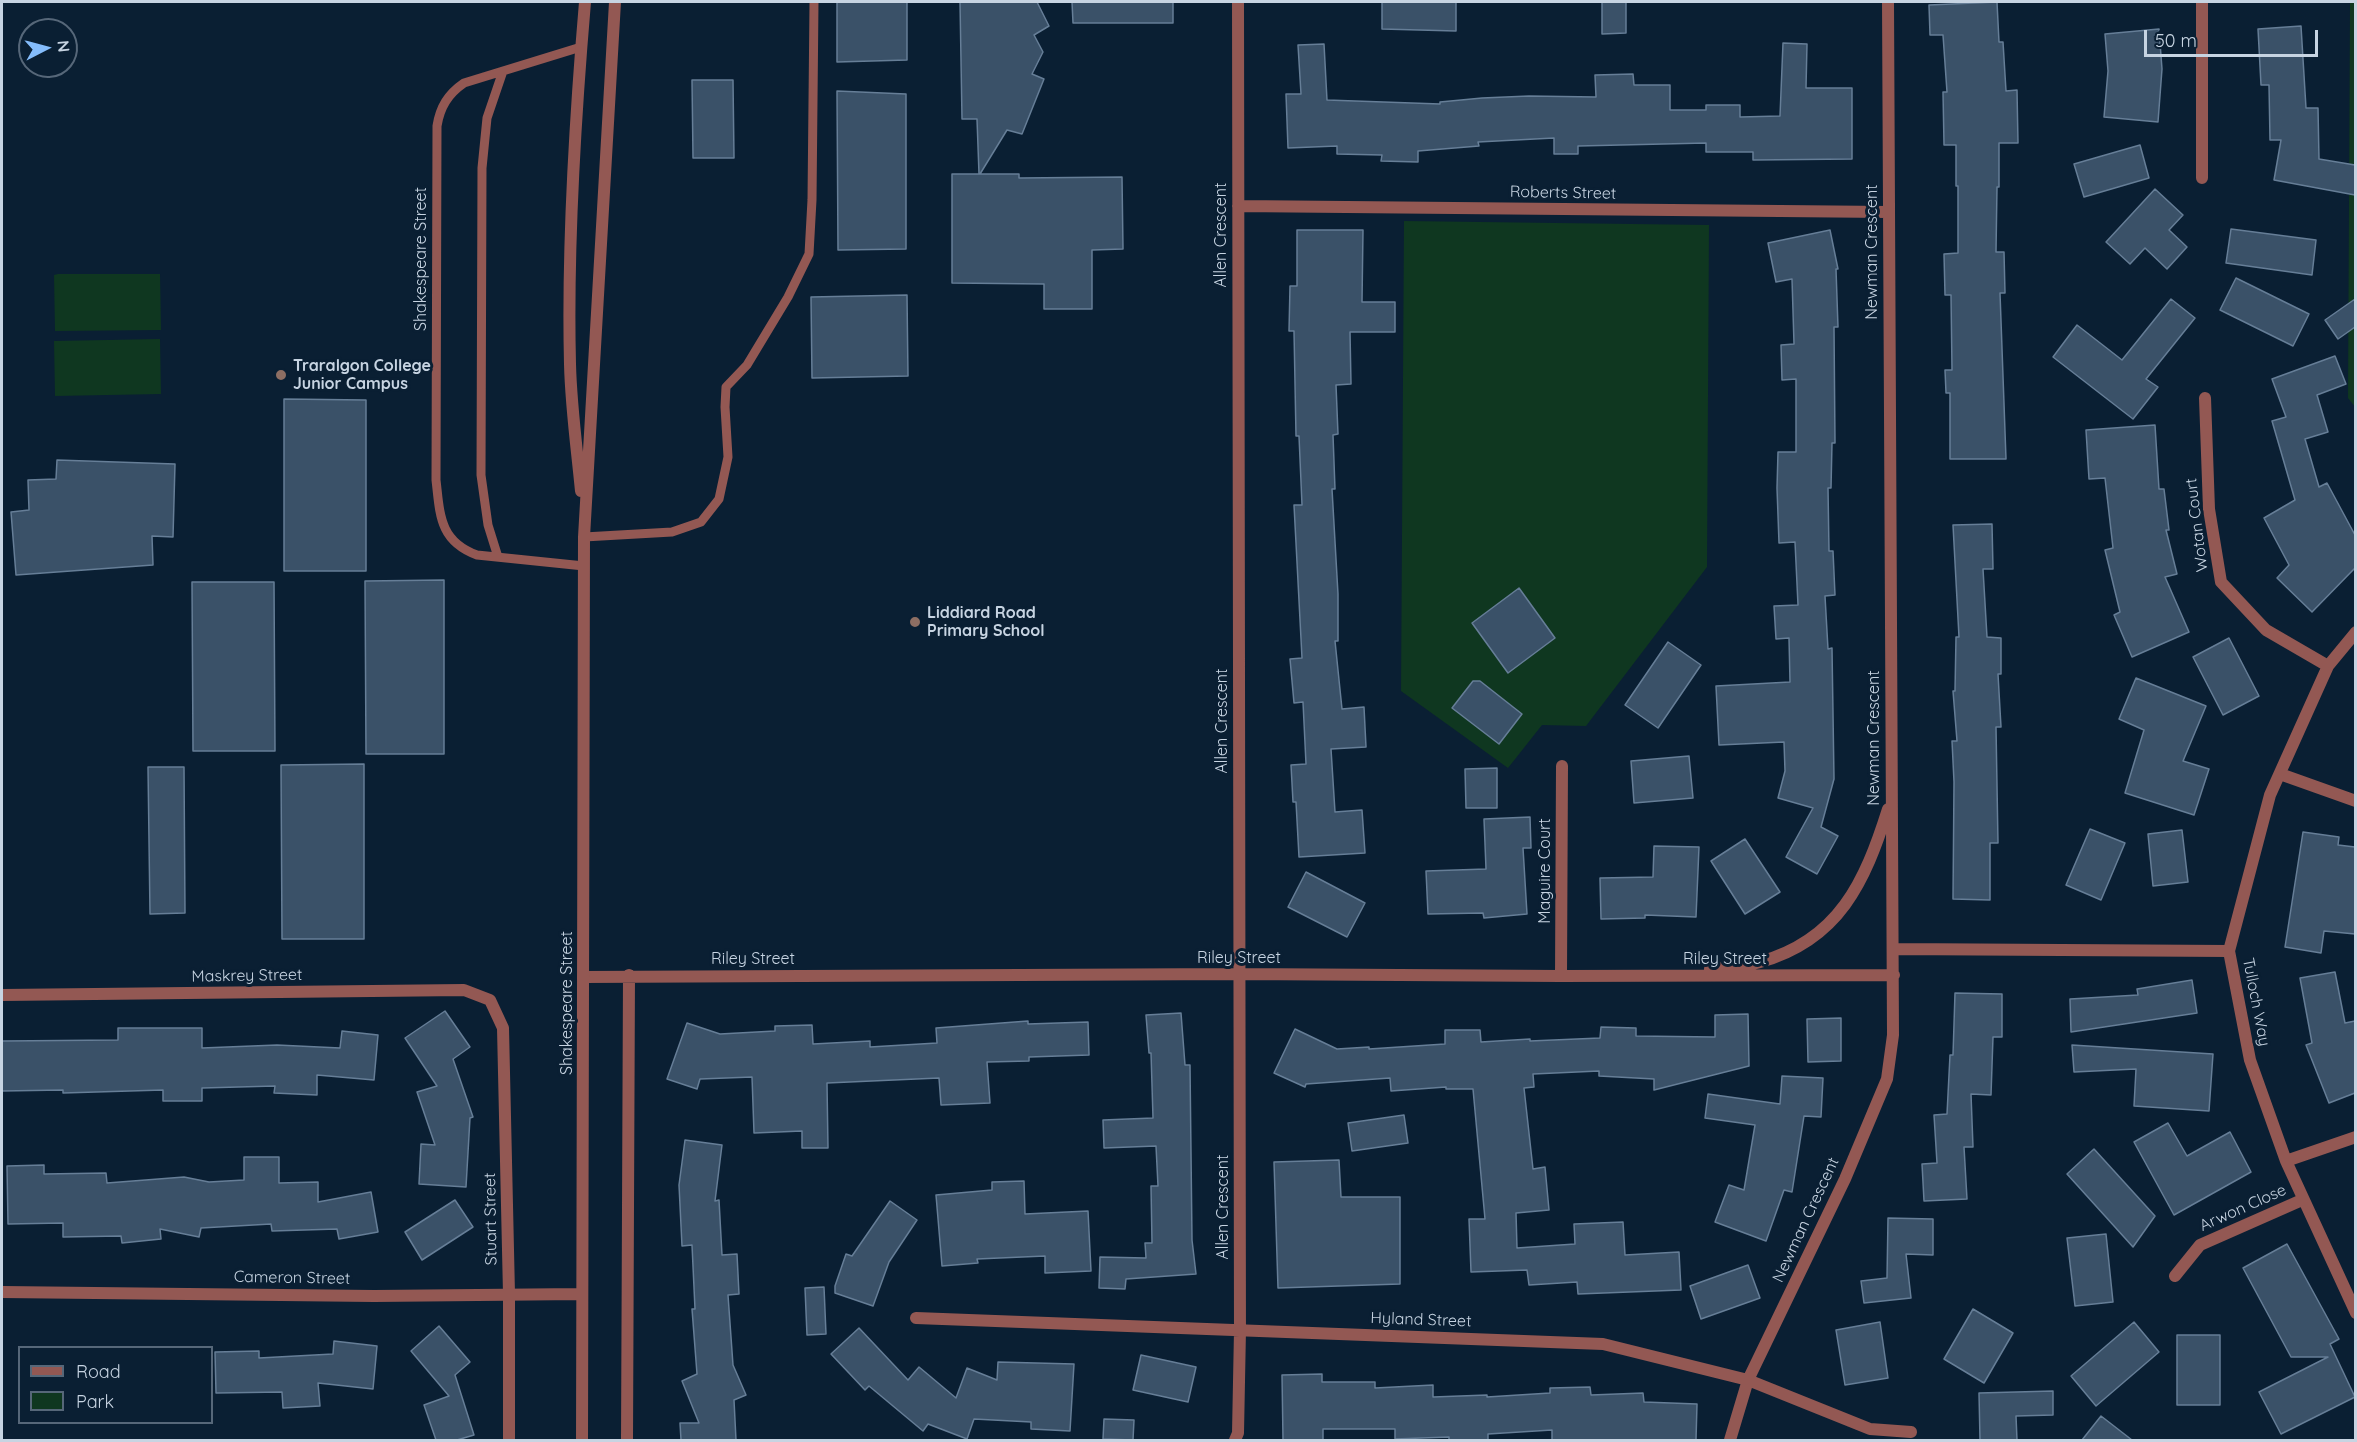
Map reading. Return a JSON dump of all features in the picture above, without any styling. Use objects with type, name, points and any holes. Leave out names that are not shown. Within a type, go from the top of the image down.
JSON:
[{"type":"street","name":"Shakespeare Street","points":[[584,537],[570,366],[570,275],[585,2]]},
{"type":"street","name":"Shakespeare Street","points":[[582,1440],[584,537],[615,2]]},
{"type":"street","name":"Allen Crescent","points":[[1235,1440],[1238,1433],[1240,1330],[1238,2]]},
{"type":"street","name":"Newman Crescent","points":[[1730,1440],[1748,1380],[1845,1179],[1887,1078],[1893,1035],[1888,2]]},
{"type":"street","points":[[2202,2],[2202,177]]},
{"type":"street","name":"Roberts Street","points":[[1238,206],[1888,212]]},
{"type":"street","name":"Wotan Court","points":[[2205,398],[2209,509],[2221,582],[2266,630],[2328,666]]},
{"type":"street","name":"Tulloch Way","points":[[2355,632],[2328,666],[2270,795],[2229,951],[2250,1060],[2302,1200],[2355,1313]]},
{"type":"street","name":"Maguire Court","points":[[1561,976],[1562,766]]},
{"type":"street","points":[[2280,774],[2355,801]]},
{"type":"street","points":[[1652,976],[1758,963],[1801,947],[1830,922],[1853,894],[1874,852],[1891,796]]},
{"type":"street","points":[[1894,949],[2229,951]]},
{"type":"street","name":"Riley Street","points":[[583,977],[1239,974],[1894,975]]},
{"type":"street","points":[[627,1440],[629,975]]},
{"type":"street","name":"Maskrey Street","points":[[2,995],[464,990],[490,1000]]},
{"type":"street","name":"Stuart Street","points":[[490,1000],[502,1028],[509,1294],[509,1440]]},
{"type":"street","points":[[2286,1161],[2355,1137]]},
{"type":"street","name":"Arwon Close","points":[[2175,1276],[2200,1245],[2302,1200]]},
{"type":"street","name":"Cameron Street","points":[[2,1292],[374,1296],[581,1294]]},
{"type":"street","name":"Hyland Street","points":[[916,1318],[1603,1344],[1748,1380],[1870,1429],[1911,1432]]},
{"type":"lane","points":[[584,537],[672,532],[701,522],[719,498],[728,457],[724,407],[726,387],[747,365],[788,297],[809,254],[812,200],[814,2]]},
{"type":"lane","name":"Shakespeare Street","points":[[581,47],[464,83],[456,89],[444,105],[437,126],[436,480],[440,516],[444,527],[458,545],[477,555],[584,566]]},
{"type":"lane","points":[[498,557],[488,525],[481,475],[482,168],[487,118],[503,71]]},
{"type":"green space","points":[[2350,2],[2355,2],[2355,407],[2348,398]]},
{"type":"green space","points":[[1404,221],[1709,225],[1707,567],[1586,726],[1542,725],[1508,768],[1401,691]]},
{"type":"green space","points":[[160,274],[161,330],[55,331],[54,275]]},
{"type":"green space","points":[[160,339],[161,394],[55,396],[54,341]]},
{"type":"building","points":[[837,2],[907,2],[907,60],[837,62]]},
{"type":"building","points":[[960,2],[1037,2],[1049,26],[1034,35],[1043,52],[1032,74],[1044,79],[1022,134],[1007,130],[980,174],[1019,174],[1019,178],[1122,177],[1123,249],[1092,250],[1092,309],[1044,309],[1044,284],[952,283],[952,174],[979,174],[977,119],[962,119]]},
{"type":"building","points":[[1072,2],[1173,2],[1173,23],[1073,23]]},
{"type":"building","points":[[1382,2],[1456,2],[1456,31],[1382,29]]},
{"type":"building","points":[[1602,2],[1626,2],[1626,33],[1602,34]]},
{"type":"building","points":[[1997,2],[1999,42],[2003,42],[2006,91],[2017,90],[2018,143],[1999,143],[1999,187],[1997,187],[1996,252],[2004,252],[2005,293],[2000,293],[2006,459],[1950,459],[1950,393],[1946,393],[1945,370],[1952,370],[1951,295],[1945,295],[1944,254],[1958,253],[1958,186],[1956,186],[1956,145],[1944,145],[1943,92],[1947,92],[1943,35],[1930,35],[1929,5]]},
{"type":"building","points":[[2301,26],[2306,108],[2318,108],[2319,159],[2355,165],[2355,195],[2274,180],[2281,140],[2270,140],[2269,85],[2261,85],[2258,29]]},
{"type":"building","points":[[2159,29],[2162,69],[2158,122],[2104,117],[2108,71],[2105,34]]},
{"type":"building","points":[[1783,43],[1807,44],[1806,88],[1852,88],[1852,159],[1753,160],[1753,152],[1706,152],[1706,143],[1578,146],[1578,154],[1554,154],[1554,138],[1478,142],[1479,146],[1418,151],[1418,162],[1381,161],[1382,155],[1337,154],[1337,146],[1288,148],[1286,94],[1301,94],[1298,45],[1324,44],[1327,100],[1440,104],[1440,102],[1482,98],[1596,97],[1595,75],[1633,74],[1634,85],[1670,85],[1670,110],[1706,110],[1706,105],[1740,105],[1740,117],[1780,116]]},
{"type":"building","points":[[692,80],[733,80],[734,158],[693,158]]},
{"type":"building","points":[[837,91],[906,94],[906,249],[838,250]]},
{"type":"building","points":[[2140,145],[2149,178],[2084,197],[2074,164]]},
{"type":"building","points":[[2155,189],[2183,215],[2169,230],[2187,247],[2167,269],[2145,248],[2130,264],[2106,242]]},
{"type":"building","points":[[2231,229],[2316,240],[2312,275],[2226,263]]},
{"type":"building","points":[[1297,230],[1363,230],[1362,302],[1395,302],[1395,332],[1350,332],[1351,384],[1336,385],[1338,434],[1333,435],[1335,489],[1332,489],[1338,594],[1338,641],[1335,641],[1342,709],[1364,707],[1366,747],[1331,749],[1335,812],[1362,810],[1365,853],[1299,857],[1291,765],[1306,764],[1303,702],[1294,703],[1290,659],[1302,658],[1294,505],[1302,505],[1299,436],[1296,436],[1294,331],[1289,331],[1290,286],[1297,286]]},
{"type":"building","points":[[1830,230],[1838,269],[1836,269],[1838,327],[1834,327],[1835,443],[1832,443],[1831,488],[1828,488],[1829,551],[1833,551],[1835,595],[1825,596],[1828,649],[1832,648],[1834,779],[1821,827],[1838,836],[1817,874],[1786,857],[1813,808],[1778,798],[1785,771],[1784,742],[1719,745],[1716,686],[1790,682],[1789,638],[1776,639],[1774,606],[1798,605],[1795,542],[1779,543],[1777,488],[1778,452],[1796,452],[1796,379],[1782,380],[1781,345],[1794,344],[1792,279],[1776,282],[1768,243]]},
{"type":"building","points":[[2236,278],[2309,314],[2293,346],[2220,310]]},
{"type":"building","points":[[907,295],[908,376],[812,378],[811,297]]},
{"type":"building","points":[[2171,299],[2195,318],[2146,379],[2158,387],[2133,419],[2053,357],[2077,325],[2122,360]]},
{"type":"building","points":[[2355,299],[2355,327],[2338,339],[2325,320]]},
{"type":"building","points":[[2335,356],[2346,384],[2317,395],[2328,432],[2305,439],[2319,487],[2327,483],[2355,535],[2355,568],[2312,612],[2277,578],[2289,565],[2264,518],[2295,500],[2272,421],[2286,417],[2272,379]]},
{"type":"building","points":[[284,399],[366,400],[366,571],[284,571]]},
{"type":"building","points":[[2155,425],[2159,489],[2164,489],[2169,530],[2166,530],[2177,574],[2165,577],[2189,632],[2132,657],[2114,615],[2120,612],[2105,550],[2113,548],[2105,478],[2089,479],[2086,430]]},
{"type":"building","points":[[57,460],[175,464],[173,537],[152,536],[153,565],[16,575],[11,512],[29,510],[28,480],[56,479]]},
{"type":"building","points":[[1992,524],[1993,569],[1983,569],[1987,637],[2001,638],[2001,674],[1998,674],[2001,727],[1996,727],[1998,843],[1990,843],[1990,900],[1953,899],[1952,741],[1957,741],[1953,691],[1955,691],[1956,637],[1959,637],[1953,525]]},
{"type":"building","points":[[444,580],[444,754],[366,754],[365,581]]},
{"type":"building","points":[[192,582],[274,582],[275,751],[193,751]]},
{"type":"building","points":[[1519,588],[1555,638],[1508,673],[1472,623]]},
{"type":"building","points":[[2229,638],[2259,696],[2223,715],[2193,657]]},
{"type":"building","points":[[1668,642],[1701,665],[1658,728],[1625,705]]},
{"type":"building","points":[[2136,678],[2206,706],[2183,761],[2209,769],[2194,815],[2125,793],[2144,730],[2119,719]]},
{"type":"building","points":[[1473,681],[1480,681],[1522,714],[1499,744],[1452,708]]},
{"type":"building","points":[[1689,756],[1693,798],[1634,803],[1631,761]]},
{"type":"building","points":[[364,764],[364,939],[282,939],[281,765]]},
{"type":"building","points":[[148,767],[184,767],[185,913],[150,914]]},
{"type":"building","points":[[1497,768],[1497,808],[1466,808],[1465,769]]},
{"type":"building","points":[[1530,817],[1531,848],[1523,848],[1527,914],[1484,918],[1483,913],[1428,914],[1426,871],[1486,869],[1484,819]]},
{"type":"building","points":[[2090,829],[2125,843],[2101,900],[2066,885]]},
{"type":"building","points":[[2182,830],[2188,882],[2153,886],[2148,834]]},
{"type":"building","points":[[2303,832],[2339,837],[2338,845],[2355,847],[2355,934],[2324,931],[2321,953],[2285,947]]},
{"type":"building","points":[[1745,839],[1780,892],[1745,914],[1711,861]]},
{"type":"building","points":[[1654,846],[1699,847],[1696,917],[1645,915],[1645,918],[1601,919],[1600,878],[1653,877]]},
{"type":"building","points":[[1306,872],[1365,903],[1347,937],[1288,907]]},
{"type":"building","points":[[2335,972],[2345,1023],[2355,1021],[2355,1093],[2329,1103],[2306,1045],[2312,1043],[2300,978]]},
{"type":"building","points":[[2192,980],[2197,1013],[2071,1032],[2070,999],[2138,995],[2137,989]]},
{"type":"building","points":[[1955,993],[2002,994],[2002,1037],[1993,1037],[1991,1095],[1971,1094],[1973,1147],[1964,1147],[1967,1199],[1924,1201],[1922,1164],[1937,1163],[1934,1115],[1947,1114],[1950,1055],[1953,1055]]},
{"type":"building","points":[[445,1011],[470,1047],[453,1059],[473,1117],[470,1118],[466,1187],[419,1184],[421,1144],[435,1145],[417,1092],[437,1086],[405,1038]]},
{"type":"building","points":[[1181,1013],[1185,1065],[1190,1065],[1192,1240],[1196,1274],[1126,1279],[1125,1289],[1099,1288],[1100,1257],[1146,1258],[1145,1243],[1152,1243],[1151,1186],[1158,1186],[1156,1146],[1104,1148],[1103,1120],[1153,1118],[1151,1053],[1149,1053],[1146,1015]]},
{"type":"building","points":[[1748,1014],[1749,1066],[1654,1090],[1654,1079],[1599,1076],[1599,1071],[1533,1074],[1534,1087],[1524,1088],[1533,1169],[1545,1167],[1549,1210],[1516,1213],[1517,1248],[1575,1244],[1574,1224],[1623,1222],[1625,1255],[1679,1252],[1681,1290],[1578,1294],[1577,1282],[1529,1285],[1527,1270],[1471,1272],[1469,1219],[1485,1219],[1473,1089],[1446,1089],[1446,1087],[1391,1091],[1390,1078],[1306,1084],[1305,1087],[1274,1073],[1295,1029],[1337,1049],[1369,1047],[1369,1049],[1445,1044],[1445,1030],[1480,1030],[1481,1042],[1600,1038],[1601,1027],[1636,1028],[1636,1036],[1715,1037],[1715,1015]]},
{"type":"building","points":[[1841,1018],[1841,1061],[1808,1062],[1807,1019]]},
{"type":"building","points":[[1028,1021],[1028,1024],[1088,1022],[1089,1055],[1029,1057],[1029,1061],[987,1062],[990,1103],[941,1105],[939,1078],[827,1083],[828,1148],[802,1148],[802,1131],[754,1133],[752,1077],[700,1079],[697,1089],[667,1079],[687,1023],[720,1034],[775,1031],[775,1026],[812,1025],[813,1044],[870,1041],[870,1047],[937,1043],[936,1028]]},
{"type":"building","points":[[118,1028],[202,1028],[202,1048],[277,1045],[340,1048],[342,1031],[378,1035],[374,1080],[317,1075],[317,1095],[274,1093],[275,1086],[202,1088],[202,1101],[163,1101],[163,1090],[63,1093],[63,1090],[2,1091],[2,1041],[118,1040]]},
{"type":"building","points":[[2072,1045],[2213,1054],[2209,1111],[2134,1106],[2136,1069],[2074,1072]]},
{"type":"building","points":[[1782,1076],[1823,1078],[1821,1117],[1804,1116],[1792,1192],[1784,1190],[1766,1241],[1715,1222],[1729,1185],[1744,1190],[1755,1125],[1705,1118],[1708,1094],[1780,1104]]},
{"type":"building","points":[[1404,1115],[1408,1143],[1352,1151],[1348,1123]]},
{"type":"building","points":[[2168,1123],[2187,1156],[2230,1132],[2251,1172],[2174,1215],[2134,1142]]},
{"type":"building","points":[[685,1140],[722,1145],[715,1201],[719,1200],[722,1255],[737,1254],[739,1294],[728,1295],[733,1365],[746,1395],[734,1400],[736,1440],[681,1440],[680,1423],[699,1423],[682,1381],[697,1374],[692,1309],[695,1309],[692,1245],[682,1246],[679,1185]]},
{"type":"building","points":[[2094,1149],[2155,1216],[2133,1247],[2067,1174]]},
{"type":"building","points":[[244,1157],[279,1157],[279,1183],[318,1182],[318,1202],[371,1192],[378,1232],[339,1239],[337,1229],[272,1231],[271,1224],[201,1228],[199,1237],[160,1229],[161,1239],[122,1243],[121,1236],[63,1237],[63,1223],[8,1224],[7,1166],[44,1165],[44,1174],[106,1173],[107,1183],[184,1177],[209,1182],[244,1180]]},
{"type":"building","points":[[1339,1160],[1341,1197],[1400,1197],[1400,1284],[1278,1288],[1274,1162]]},
{"type":"building","points":[[1024,1181],[1025,1214],[1088,1211],[1091,1271],[1045,1273],[1045,1256],[977,1259],[978,1263],[942,1266],[936,1195],[992,1190],[992,1182]]},
{"type":"building","points":[[455,1200],[473,1227],[422,1260],[405,1232]]},
{"type":"building","points":[[890,1201],[917,1220],[889,1262],[873,1306],[835,1293],[835,1286],[846,1254],[852,1256]]},
{"type":"building","points":[[1888,1218],[1933,1219],[1933,1255],[1906,1254],[1911,1298],[1864,1303],[1861,1281],[1887,1278]]},
{"type":"building","points":[[2106,1234],[2113,1302],[2075,1306],[2067,1238]]},
{"type":"building","points":[[2287,1244],[2339,1339],[2330,1344],[2355,1397],[2281,1434],[2259,1392],[2328,1357],[2291,1357],[2243,1268]]},
{"type":"building","points":[[1748,1265],[1760,1298],[1701,1319],[1690,1286]]},
{"type":"building","points":[[824,1287],[826,1334],[807,1335],[805,1288]]},
{"type":"building","points":[[1973,1309],[2013,1333],[1984,1383],[1944,1359]]},
{"type":"building","points":[[1880,1322],[1888,1378],[1845,1385],[1836,1330]]},
{"type":"building","points":[[2134,1322],[2159,1352],[2096,1406],[2071,1376]]},
{"type":"building","points":[[439,1326],[470,1362],[455,1375],[474,1435],[457,1440],[436,1440],[424,1405],[449,1396],[411,1351]]},
{"type":"building","points":[[859,1328],[908,1380],[919,1367],[956,1398],[967,1368],[997,1380],[998,1362],[1074,1364],[1070,1431],[1031,1429],[1031,1422],[974,1419],[967,1439],[928,1424],[923,1431],[869,1386],[865,1390],[831,1354]]},
{"type":"building","points":[[2177,1335],[2220,1335],[2220,1405],[2177,1405]]},
{"type":"building","points":[[334,1341],[377,1346],[373,1389],[318,1383],[320,1406],[283,1408],[282,1392],[216,1393],[215,1352],[259,1351],[259,1358],[333,1354]]},
{"type":"building","points":[[1141,1355],[1196,1367],[1188,1402],[1133,1390]]},
{"type":"building","points":[[1322,1374],[1322,1382],[1375,1382],[1375,1388],[1433,1385],[1433,1397],[1487,1395],[1487,1397],[1550,1393],[1550,1388],[1590,1387],[1591,1395],[1643,1393],[1644,1402],[1697,1404],[1696,1440],[1552,1440],[1552,1430],[1488,1434],[1488,1440],[1449,1440],[1449,1437],[1395,1439],[1395,1429],[1323,1429],[1323,1440],[1283,1440],[1282,1375]]},
{"type":"building","points":[[2053,1391],[2053,1415],[2016,1416],[2017,1440],[1980,1440],[1979,1393]]},
{"type":"building","points":[[2101,1416],[2132,1440],[2082,1440]]},
{"type":"building","points":[[1104,1419],[1134,1420],[1133,1440],[1103,1439]]},
{"type":"place","name":"Traralgon College Junior Campus","points":[[281,375]]},
{"type":"place","name":"Liddiard Road Primary School","points":[[915,622]]}]
